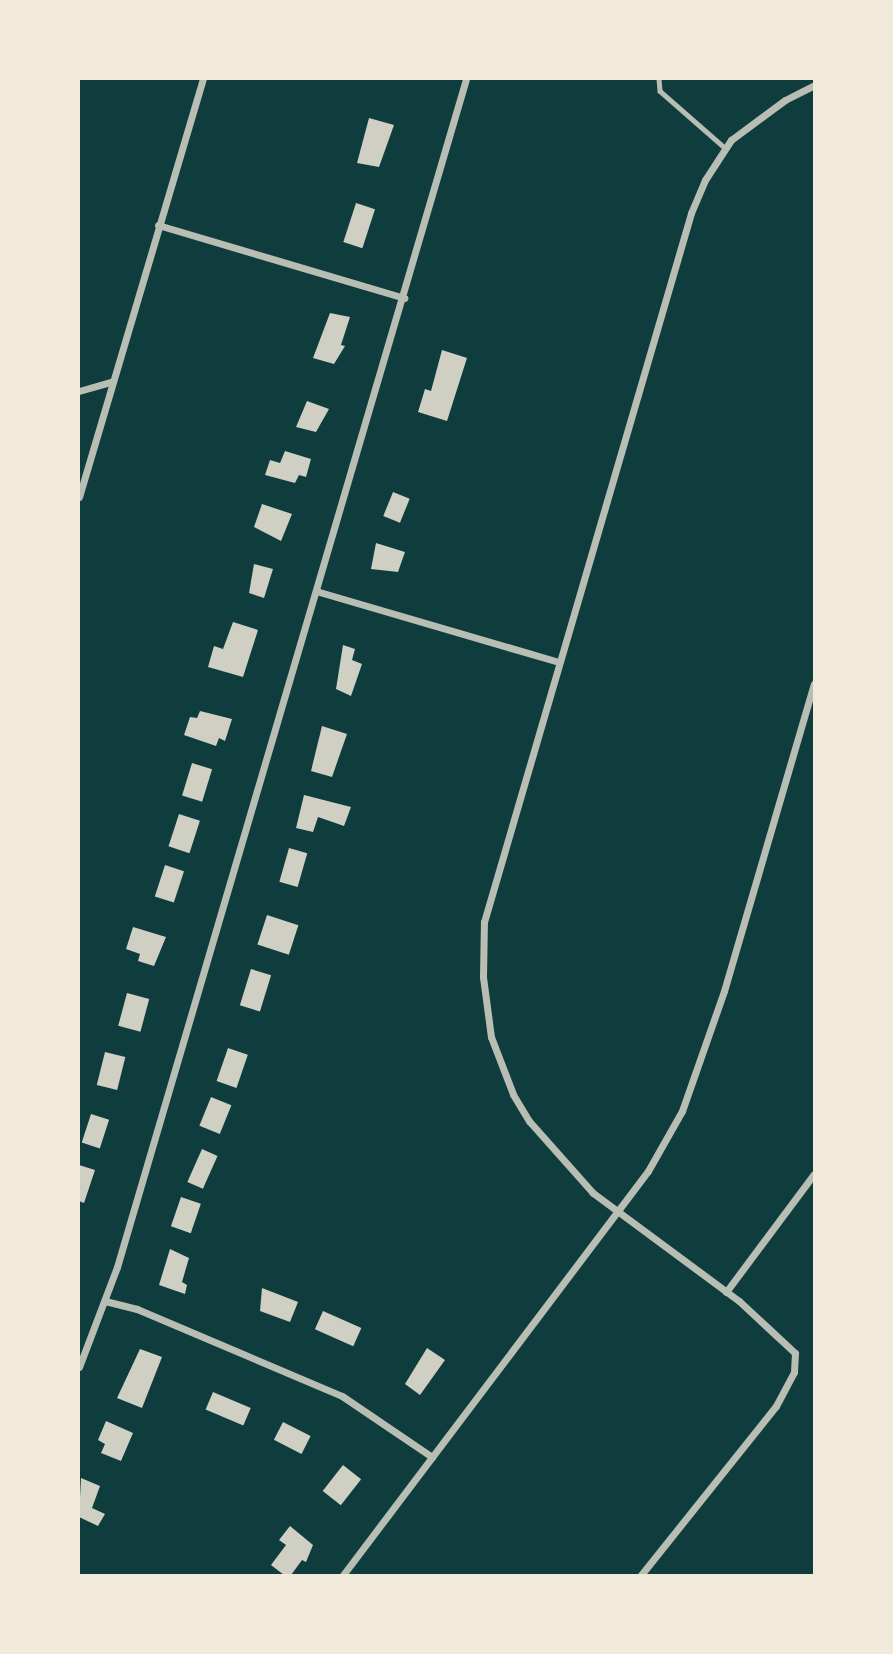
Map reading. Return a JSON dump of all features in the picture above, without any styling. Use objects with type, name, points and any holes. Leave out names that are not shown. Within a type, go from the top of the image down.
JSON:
[{"type":"street","points":[[79,497],[203,79]]},
{"type":"street","points":[[79,1367],[105,1301],[404,298],[466,79]]},
{"type":"street","points":[[641,1575],[776,1406],[794,1372],[795,1353],[788,1342],[571,1172],[529,1121],[505,1073],[485,1007],[484,922],[677,255],[705,180],[725,148],[755,119],[814,85]]},
{"type":"street","points":[[158,225],[404,298]]},
{"type":"street","points":[[79,391],[113,381]]},
{"type":"street","points":[[316,591],[559,662]]},
{"type":"street","points":[[343,1575],[618,1211],[664,1144],[692,1089],[814,684]]},
{"type":"street","points":[[726,1292],[814,1174]]},
{"type":"street","points":[[105,1301],[137,1309],[318,1385],[432,1457]]},
{"type":"lane","points":[[659,79],[660,91],[725,148]]},
{"type":"building","points":[[369,118],[394,125],[379,167],[357,163]]},
{"type":"building","points":[[356,203],[375,209],[362,248],[343,242]]},
{"type":"building","points":[[330,313],[350,317],[341,345],[345,346],[334,364],[313,358]]},
{"type":"building","points":[[442,350],[467,358],[447,421],[418,412],[425,389],[431,391]]},
{"type":"building","points":[[307,401],[329,409],[316,432],[296,427]]},
{"type":"building","points":[[285,451],[311,459],[306,477],[299,475],[295,483],[265,475],[270,460],[280,463]]},
{"type":"building","points":[[393,492],[410,499],[400,523],[383,516]]},
{"type":"building","points":[[262,504],[292,514],[281,541],[254,527]]},
{"type":"building","points":[[376,543],[405,552],[398,572],[371,569]]},
{"type":"building","points":[[254,564],[273,569],[264,598],[249,593]]},
{"type":"building","points":[[233,622],[258,630],[243,677],[208,667],[214,646],[223,649]]},
{"type":"building","points":[[343,645],[355,649],[352,660],[362,664],[351,696],[336,689]]},
{"type":"building","points":[[200,711],[232,719],[225,741],[219,738],[216,746],[184,735],[190,717],[197,718]]},
{"type":"building","points":[[322,726],[347,734],[332,777],[311,771]]},
{"type":"building","points":[[192,763],[212,769],[202,802],[182,796]]},
{"type":"building","points":[[304,795],[351,807],[344,826],[318,817],[313,832],[296,828]]},
{"type":"building","points":[[179,814],[200,821],[189,853],[168,846]]},
{"type":"building","points":[[289,848],[307,853],[298,887],[279,882]]},
{"type":"building","points":[[165,865],[184,871],[174,903],[155,896]]},
{"type":"building","points":[[267,915],[298,925],[289,955],[257,944]]},
{"type":"building","points":[[133,927],[166,937],[154,966],[138,961],[140,954],[126,949]]},
{"type":"building","points":[[251,969],[271,975],[260,1011],[240,1005]]},
{"type":"building","points":[[127,993],[149,999],[140,1032],[118,1026]]},
{"type":"building","points":[[228,1048],[248,1055],[236,1088],[217,1081]]},
{"type":"building","points":[[105,1052],[125,1057],[117,1090],[97,1085]]},
{"type":"building","points":[[211,1097],[231,1105],[220,1134],[199,1126]]},
{"type":"building","points":[[91,1114],[109,1120],[100,1148],[82,1143]]},
{"type":"building","points":[[202,1149],[218,1156],[203,1189],[187,1182]]},
{"type":"building","points":[[79,1165],[95,1170],[84,1203],[79,1201]]},
{"type":"building","points":[[181,1197],[201,1204],[191,1233],[171,1226]]},
{"type":"building","points":[[170,1249],[189,1258],[182,1282],[187,1285],[185,1294],[159,1285]]},
{"type":"building","points":[[262,1288],[298,1302],[290,1322],[260,1311]]},
{"type":"building","points":[[323,1311],[361,1328],[353,1346],[315,1329]]},
{"type":"building","points":[[427,1348],[445,1360],[420,1395],[405,1384]]},
{"type":"building","points":[[140,1349],[162,1357],[142,1408],[117,1398]]},
{"type":"building","points":[[213,1392],[251,1408],[243,1426],[206,1409]]},
{"type":"building","points":[[106,1421],[133,1433],[121,1461],[101,1453],[105,1444],[98,1440]]},
{"type":"building","points":[[283,1422],[311,1436],[302,1454],[274,1440]]},
{"type":"building","points":[[343,1465],[361,1479],[341,1505],[323,1491]]},
{"type":"building","points":[[81,1478],[100,1486],[92,1508],[105,1514],[98,1526],[79,1517]]},
{"type":"building","points":[[290,1526],[313,1545],[306,1562],[302,1560],[291,1575],[284,1575],[271,1565],[286,1545],[279,1540]]}]
